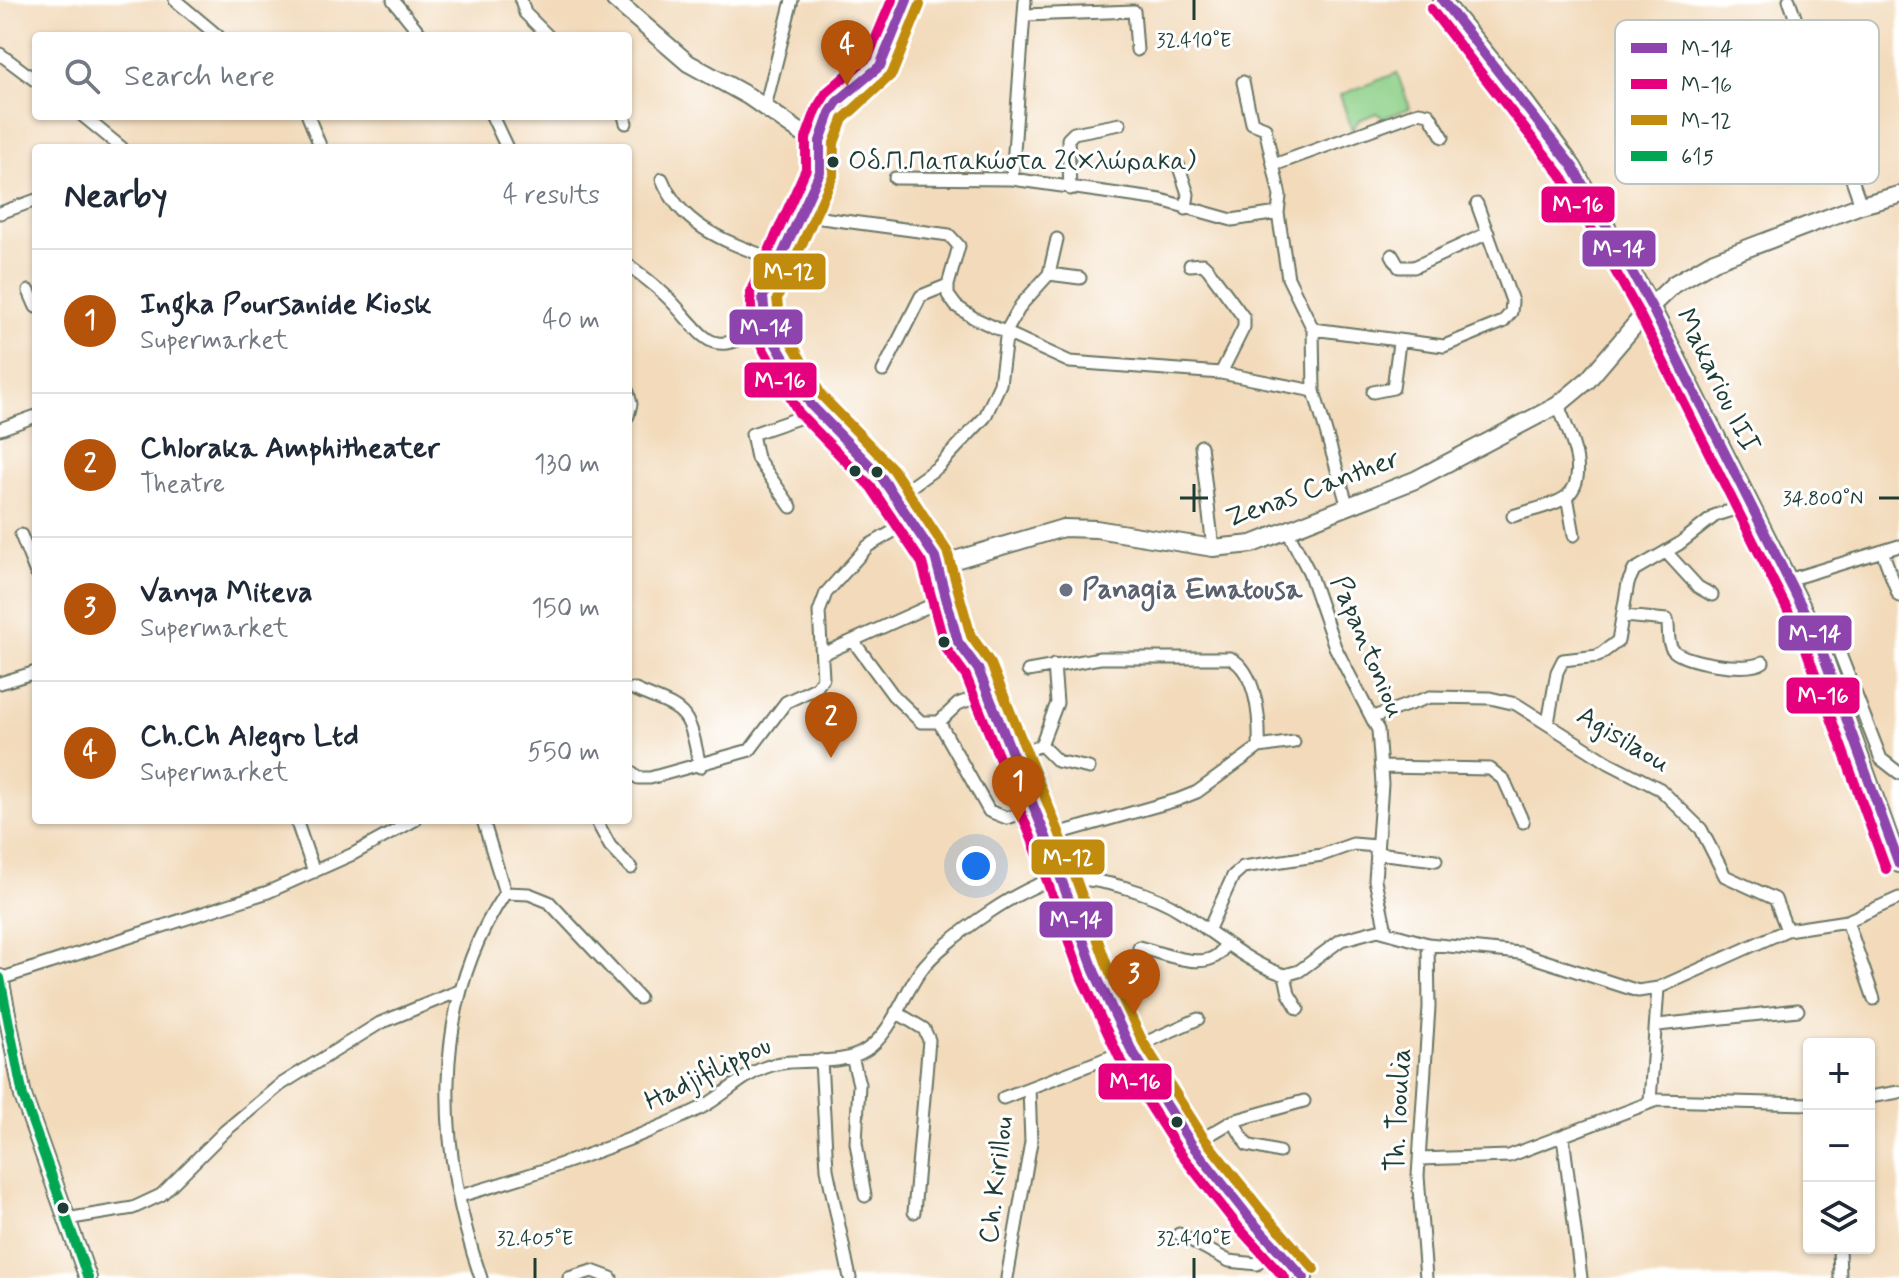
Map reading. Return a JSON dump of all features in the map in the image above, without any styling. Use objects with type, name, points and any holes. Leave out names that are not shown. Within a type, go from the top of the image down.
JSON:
[{"type":"main road","points":[[615,0],[688,63],[765,107],[793,128],[820,141]]},
{"type":"main road","points":[[907,0],[880,66],[837,102],[820,141],[820,172],[777,261],[761,304],[766,327],[816,412],[871,464],[896,497],[938,565],[958,642],[975,663],[1046,837],[1058,878],[1095,973],[1131,1049],[1192,1145],[1274,1247],[1304,1278]]},
{"type":"main road","name":"Makariou III","points":[[1442,0],[1519,94],[1573,167],[1651,306],[1751,511],[1791,579],[1836,684],[1899,864]]},
{"type":"main road","name":"Zenas Canther","points":[[938,565],[1063,528],[1096,529],[1213,548],[1239,548],[1287,530],[1415,480],[1558,405],[1588,380],[1651,306],[1674,284],[1714,261],[1861,205],[1899,195]]},
{"type":"main road","points":[[0,985],[23,1096],[88,1278]]},
{"type":"street","points":[[175,0],[213,32]]},
{"type":"street","points":[[393,0],[419,32]]},
{"type":"street","points":[[521,0],[525,13],[544,32]]},
{"type":"street","points":[[765,107],[792,0]]},
{"type":"street","points":[[1012,179],[1025,0]]},
{"type":"street","points":[[1789,0],[1796,20]]},
{"type":"street","points":[[1025,15],[1134,11],[1137,50]]},
{"type":"street","points":[[0,54],[32,78]]},
{"type":"street","points":[[1243,82],[1252,123],[1265,128],[1280,196],[1278,213],[1288,278],[1313,329],[1314,391],[1347,504]]},
{"type":"street","points":[[1274,165],[1419,112],[1429,114],[1443,137]]},
{"type":"street","points":[[88,120],[115,144]]},
{"type":"street","points":[[310,120],[319,144]]},
{"type":"street","points":[[494,120],[505,144]]},
{"type":"street","points":[[1070,189],[1068,139],[1074,133],[1120,124]]},
{"type":"street","points":[[1178,164],[1188,194],[1186,209]]},
{"type":"street","points":[[895,178],[1012,179],[1161,200],[1232,220],[1278,213]]},
{"type":"street","points":[[662,179],[675,205],[711,234],[777,261]]},
{"type":"street","points":[[1854,184],[1861,205]]},
{"type":"street","points":[[0,213],[32,201]]},
{"type":"street","points":[[1313,329],[1399,343],[1454,344],[1508,316],[1512,301],[1477,204]]},
{"type":"street","points":[[799,215],[949,235],[959,246],[948,285],[948,295],[956,306],[974,318],[1007,330],[1070,362],[1221,373],[1314,391]]},
{"type":"street","points":[[1392,255],[1399,267],[1408,268],[1488,233]]},
{"type":"street","points":[[896,497],[938,467],[985,417],[1000,384],[1007,330],[1021,305],[1049,274],[1057,239]]},
{"type":"street","points":[[1190,265],[1203,264],[1244,318],[1244,327],[1221,373]]},
{"type":"street","points":[[632,268],[667,296],[698,333],[710,341],[737,342],[766,327]]},
{"type":"street","points":[[1049,274],[1080,278]]},
{"type":"street","points":[[883,371],[921,296],[948,285]]},
{"type":"street","points":[[29,291],[32,298]]},
{"type":"street","points":[[1373,392],[1393,388],[1399,343]]},
{"type":"street","points":[[1558,405],[1573,444],[1576,463],[1577,477],[1567,496],[1574,535]]},
{"type":"street","points":[[791,507],[757,458],[751,437],[760,428],[816,412]]},
{"type":"street","points":[[0,429],[32,417]]},
{"type":"street","points":[[1201,446],[1213,548]]},
{"type":"street","points":[[1513,516],[1567,496]]},
{"type":"street","points":[[1548,723],[1558,665],[1568,658],[1606,653],[1618,641],[1632,573],[1716,515],[1735,509],[1751,511]]},
{"type":"street","points":[[632,772],[644,779],[700,767],[741,755],[756,745],[786,702],[821,684],[823,654],[819,612],[826,593],[868,546],[911,521]]},
{"type":"street","name":"Papantoniou","points":[[1287,530],[1309,572],[1335,647],[1373,717],[1382,767],[1376,888],[1386,931]]},
{"type":"street","points":[[21,535],[32,563]]},
{"type":"street","points":[[1791,579],[1899,546]]},
{"type":"street","points":[[1882,551],[1899,596]]},
{"type":"street","points":[[1666,552],[1698,587],[1712,595]]},
{"type":"street","points":[[823,654],[947,598]]},
{"type":"street","points":[[1624,616],[1667,620],[1669,643],[1679,653],[1738,668],[1752,668],[1763,662]]},
{"type":"street","points":[[1837,621],[1838,649],[1881,759],[1899,773]]},
{"type":"street","points":[[854,642],[893,695],[916,718],[927,724],[939,722],[958,704],[987,693]]},
{"type":"street","points":[[1028,671],[1100,658],[1230,658],[1240,665],[1253,693],[1258,712],[1259,747]]},
{"type":"street","points":[[1012,757],[1041,745],[1057,703],[1054,665]]},
{"type":"street","points":[[0,683],[32,673]]},
{"type":"street","points":[[633,689],[685,713],[691,725],[700,767]]},
{"type":"street","name":"Agisilaou","points":[[1373,717],[1419,699],[1474,697],[1504,700],[1548,723],[1609,763],[1649,781],[1679,805],[1707,836],[1720,871],[1729,879],[1772,896],[1787,930]]},
{"type":"street","points":[[939,722],[989,811],[1007,818],[1035,809]]},
{"type":"street","points":[[1046,837],[1188,796],[1249,757],[1259,747],[1294,742]]},
{"type":"street","points":[[1041,745],[1057,761],[1089,768]]},
{"type":"street","points":[[1382,767],[1496,771],[1504,780],[1523,822]]},
{"type":"street","points":[[297,824],[314,872]]},
{"type":"street","points":[[0,985],[225,909],[314,872],[407,824]]},
{"type":"street","points":[[481,1278],[460,1196],[446,1102],[459,991],[505,893],[484,824]]},
{"type":"street","points":[[598,824],[610,846],[631,868]]},
{"type":"street","points":[[1208,931],[1233,876],[1243,867],[1322,855],[1353,844],[1436,860]]},
{"type":"street","points":[[865,1196],[856,1143],[859,1084],[852,1057],[877,1041],[919,972],[946,941],[1016,897],[1058,878],[1087,881],[1154,898],[1225,943],[1285,975],[1299,971],[1341,940],[1386,931],[1428,944],[1520,953],[1638,991],[1658,988],[1787,930],[1847,921],[1899,898]]},
{"type":"street","points":[[505,893],[529,894],[549,902],[639,998]]},
{"type":"street","points":[[1847,921],[1874,999]]},
{"type":"street","points":[[1139,947],[1191,960],[1213,959],[1222,953],[1225,943]]},
{"type":"street","name":"Th. Tooulia","points":[[1426,1278],[1419,1159],[1428,1017],[1428,944]]},
{"type":"street","points":[[1285,975],[1289,994],[1298,1009]]},
{"type":"street","points":[[1650,1101],[1658,1025],[1658,988]]},
{"type":"street","points":[[66,1219],[133,1208],[161,1195],[225,1131],[292,1077],[380,1023],[459,991]]},
{"type":"street","points":[[1658,1025],[1798,1010]]},
{"type":"street","points":[[896,1012],[924,1029],[929,1040],[914,1212]]},
{"type":"street","points":[[1003,1098],[1131,1049],[1198,1019]]},
{"type":"street","name":"Hadjifilippou","points":[[460,1196],[553,1167],[687,1114],[770,1065],[852,1057]]},
{"type":"street","points":[[821,1060],[827,1169],[850,1278]]},
{"type":"street","name":"Ch. Kirillou","points":[[1007,1278],[1031,1142],[1029,1088]]},
{"type":"street","points":[[1875,1096],[1899,1092]]},
{"type":"street","points":[[1192,1145],[1233,1121],[1304,1101]]},
{"type":"street","points":[[1419,1159],[1500,1158],[1650,1101],[1803,1104]]},
{"type":"street","points":[[1233,1121],[1247,1145],[1279,1152]]},
{"type":"street","points":[[1563,1136],[1581,1278]]},
{"type":"street","points":[[1179,1234],[1229,1261],[1257,1264],[1274,1247]]},
{"type":"street","points":[[1839,1254],[1840,1278]]},
{"type":"street","points":[[569,1278],[592,1271],[611,1278]]},
{"type":"green space","points":[[1397,73],[1410,108],[1384,118],[1377,113],[1359,120],[1352,130],[1340,95]]},
{"type":"transit line","name":"M-16","points":[[892,0],[868,57],[827,92],[817,108],[806,138],[806,169],[750,293],[753,331],[799,413],[871,487],[922,563],[945,647],[966,676],[1033,842],[1082,978],[1119,1057],[1181,1154],[1240,1229],[1285,1278]]},
{"type":"transit line","name":"M-14","points":[[907,0],[880,66],[837,102],[830,113],[820,141],[820,172],[763,297],[766,327],[811,405],[882,478],[935,557],[958,642],[978,669],[1046,837],[1095,973],[1131,1049],[1192,1145],[1251,1220],[1304,1278]]},
{"type":"transit line","name":"M-14","points":[[1442,0],[1573,167],[1651,306],[1816,635],[1899,864]]},
{"type":"transit line","name":"M-12","points":[[920,5],[892,74],[843,119],[834,143],[833,176],[777,299],[780,323],[822,396],[893,469],[947,551],[971,636],[991,664],[1059,832],[1108,968],[1143,1042],[1203,1137],[1262,1211],[1314,1269]]},
{"type":"transit line","name":"M-16","points":[[1431,9],[1561,175],[1639,313],[1803,641],[1886,869]]},
{"type":"transit line","name":"615","points":[[0,978],[23,1096],[88,1278]]},
{"type":"place","name":"Ch.Ch Alegro Ltd","points":[[847,86]]},
{"type":"place","name":"Οδ.Π.Παπακώστα 2(Χλώρακα)","points":[[833,162]]},
{"type":"place","name":"Panagia Ematousa","points":[[1066,590]]},
{"type":"place","name":"Chloraka Amphitheater","points":[[831,758]]},
{"type":"place","name":"Ingka Poursanide Kiosk","points":[[1018,822]]},
{"type":"place","name":"Vanya Miteva","points":[[1134,1015]]}]
